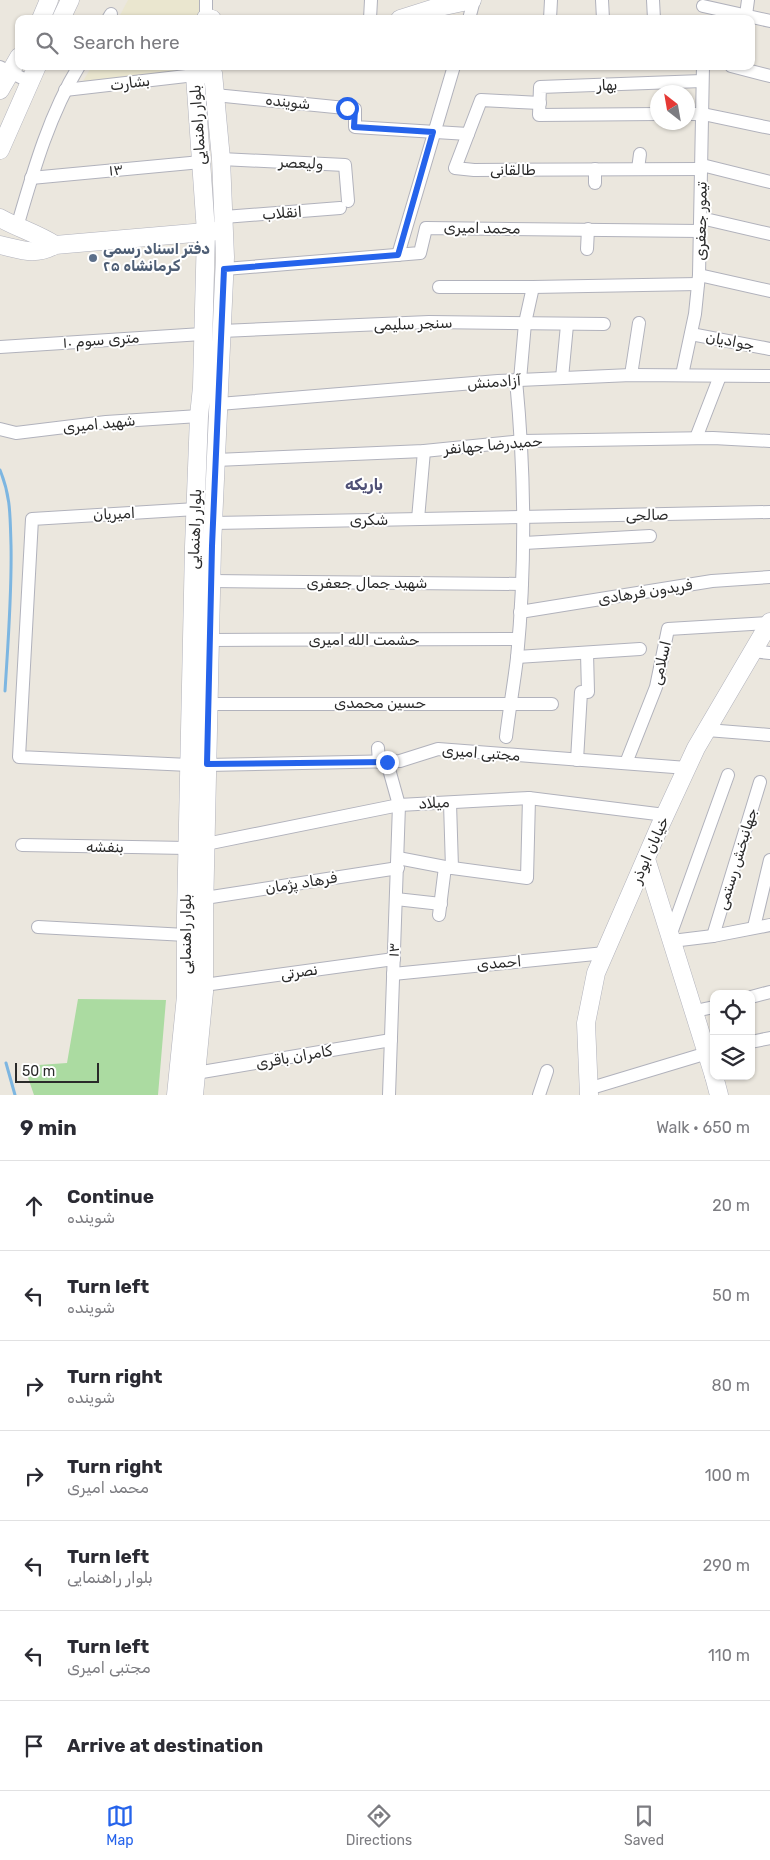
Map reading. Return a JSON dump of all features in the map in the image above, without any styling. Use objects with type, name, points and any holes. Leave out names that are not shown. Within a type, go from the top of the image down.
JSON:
[{"type":"main road","points":[[42,15],[48,0]]},
{"type":"main road","points":[[410,15],[436,4],[473,0]]},
{"type":"main road","points":[[0,90],[5,70],[15,60]]},
{"type":"main road","name":"بلوار راهنمایی","points":[[176,1095],[186,996],[189,765],[206,232],[195,75],[212,70],[221,159],[224,269],[211,582],[204,985],[194,1095]]},
{"type":"main road","points":[[0,150],[33,74]]},
{"type":"main road","points":[[0,218],[43,237],[56,245]]},
{"type":"main road","points":[[0,245],[25,251],[43,252],[56,245],[206,232],[224,224]]},
{"type":"main road","name":"خیابان ابوذر","points":[[588,1092],[586,1023],[596,973],[687,768],[770,622]]},
{"type":"main road","points":[[646,859],[695,1012],[710,1052]]},
{"type":"main road","points":[[715,1080],[719,1095]]},
{"type":"street","points":[[206,0],[206,15]]},
{"type":"street","points":[[370,15],[371,0]]},
{"type":"street","points":[[469,15],[473,0]]},
{"type":"street","points":[[550,15],[551,0]]},
{"type":"street","points":[[602,0],[603,15]]},
{"type":"street","points":[[654,0],[654,15]]},
{"type":"street","points":[[703,8],[746,15],[748,0]]},
{"type":"street","points":[[755,17],[770,20]]},
{"type":"street","points":[[5,70],[33,74]]},
{"type":"street","points":[[17,227],[31,178],[65,90],[77,70]]},
{"type":"street","points":[[398,255],[453,70]]},
{"type":"street","name":"تیمور جعفری","points":[[682,375],[691,334],[699,279],[703,70]]},
{"type":"street","points":[[747,70],[770,76]]},
{"type":"street","name":"بشارت","points":[[65,90],[195,75]]},
{"type":"street","name":"بهار","points":[[539,109],[540,87],[702,82]]},
{"type":"street","name":"شوینده","points":[[215,95],[355,109],[354,127],[433,132]]},
{"type":"street","name":"طالقانی","points":[[539,109],[481,100],[455,168],[474,170],[702,167],[770,182]]},
{"type":"street","points":[[539,109],[650,114]]},
{"type":"street","points":[[695,114],[770,128]]},
{"type":"street","points":[[433,132],[468,134]]},
{"type":"street","points":[[638,169],[640,154]]},
{"type":"street","name":"ولیعصر","points":[[221,159],[345,166],[344,205]]},
{"type":"street","name":"۱۳","points":[[31,178],[201,162]]},
{"type":"street","points":[[595,169],[595,183]]},
{"type":"street","name":"انقلاب","points":[[224,224],[344,205]]},
{"type":"street","name":"محمد امیری","points":[[224,269],[420,253],[426,228],[588,229],[701,224],[770,234]]},
{"type":"street","points":[[587,249],[588,229]]},
{"type":"street","points":[[438,287],[533,287],[699,279],[770,291]]},
{"type":"street","points":[[506,737],[517,657],[524,543],[522,440],[518,380],[525,323],[533,287]]},
{"type":"street","name":"سنجر سلیمی","points":[[222,331],[429,322],[604,324]]},
{"type":"street","points":[[632,375],[638,323]]},
{"type":"street","points":[[562,378],[567,324]]},
{"type":"street","name":"۱۰ متری سوم","points":[[0,347],[202,334]]},
{"type":"street","name":"جوادیان","points":[[691,334],[770,349]]},
{"type":"street","name":"آزادمنش","points":[[219,404],[518,380],[632,375],[770,376]]},
{"type":"street","points":[[696,438],[720,376]]},
{"type":"street","name":"شهید امیری","points":[[0,429],[16,433],[106,422],[199,416]]},
{"type":"street","name":"حمیدرضا جهانفر","points":[[216,460],[424,451],[522,440],[696,438],[770,441]]},
{"type":"street","points":[[418,519],[424,451]]},
{"type":"street","name":"امیریان","points":[[189,765],[19,757],[32,519],[196,509]]},
{"type":"street","name":"صالحی","points":[[524,517],[770,512]]},
{"type":"street","name":"شکری","points":[[213,523],[524,517]]},
{"type":"street","points":[[524,543],[650,536]]},
{"type":"street","name":"فریدون فرهادی","points":[[520,612],[712,581],[770,577]]},
{"type":"street","name":"شهید جمال جعفری","points":[[211,582],[522,584]]},
{"type":"street","name":"اسلامی","points":[[626,763],[656,687],[668,628],[770,622]]},
{"type":"street","name":"حشمت الله امیری","points":[[210,640],[518,639]]},
{"type":"street","points":[[517,657],[640,649]]},
{"type":"street","points":[[752,651],[770,653]]},
{"type":"street","points":[[577,760],[581,692],[588,692],[587,652]]},
{"type":"street","name":"حسین محمدی","points":[[208,704],[552,704]]},
{"type":"street","points":[[707,730],[770,735]]},
{"type":"street","name":"۱۳","points":[[378,748],[399,805],[389,1095]]},
{"type":"street","name":"مجتبی امیری","points":[[207,764],[400,761],[438,749],[687,768]]},
{"type":"street","points":[[728,775],[671,938],[713,936],[770,925]]},
{"type":"street","name":"جهانبخش رستمی","points":[[713,936],[760,782]]},
{"type":"street","name":"میلاد","points":[[206,844],[399,805],[529,798],[665,815]]},
{"type":"street","name":"فرهاد پژمان","points":[[205,898],[398,863],[527,878],[529,798]]},
{"type":"street","points":[[396,899],[440,910],[449,868],[450,802]]},
{"type":"street","name":"بنفشه","points":[[22,845],[187,848]]},
{"type":"street","points":[[754,927],[770,860]]},
{"type":"street","points":[[38,927],[186,935]]},
{"type":"street","name":"احمدی","points":[[393,974],[605,953]]},
{"type":"street","name":"نصرتی","points":[[204,985],[394,959]]},
{"type":"street","points":[[755,996],[770,992]]},
{"type":"street","points":[[695,1012],[710,1007]]},
{"type":"street","points":[[755,1041],[770,1038]]},
{"type":"street","name":"کامران باقری","points":[[196,1073],[391,1040]]},
{"type":"street","points":[[588,1092],[710,1052]]},
{"type":"street","points":[[538,1095],[547,1071]]},
{"type":"shaded area","points":[[128,0],[203,0],[204,15],[120,15]]},
{"type":"shaded area","points":[[90,70],[190,70],[82,83]]},
{"type":"green space","points":[[78,999],[166,1000],[158,1095],[34,1095],[24,1066],[67,1063]]},
{"type":"waterway","points":[[0,470],[8,498],[11,545],[5,691]]},
{"type":"waterway","points":[[6,1063],[15,1095]]},
{"type":"place","name":"دفتر اسناد رسمی ۲۵ کرمانشاه","points":[[93,258]]},
{"type":"district","name":"باریکه","points":[[364,484]]},
{"type":"route","points":[[347,108],[355,109],[354,127],[433,132],[398,255],[224,269],[212,546],[207,764],[387,762]]}]
